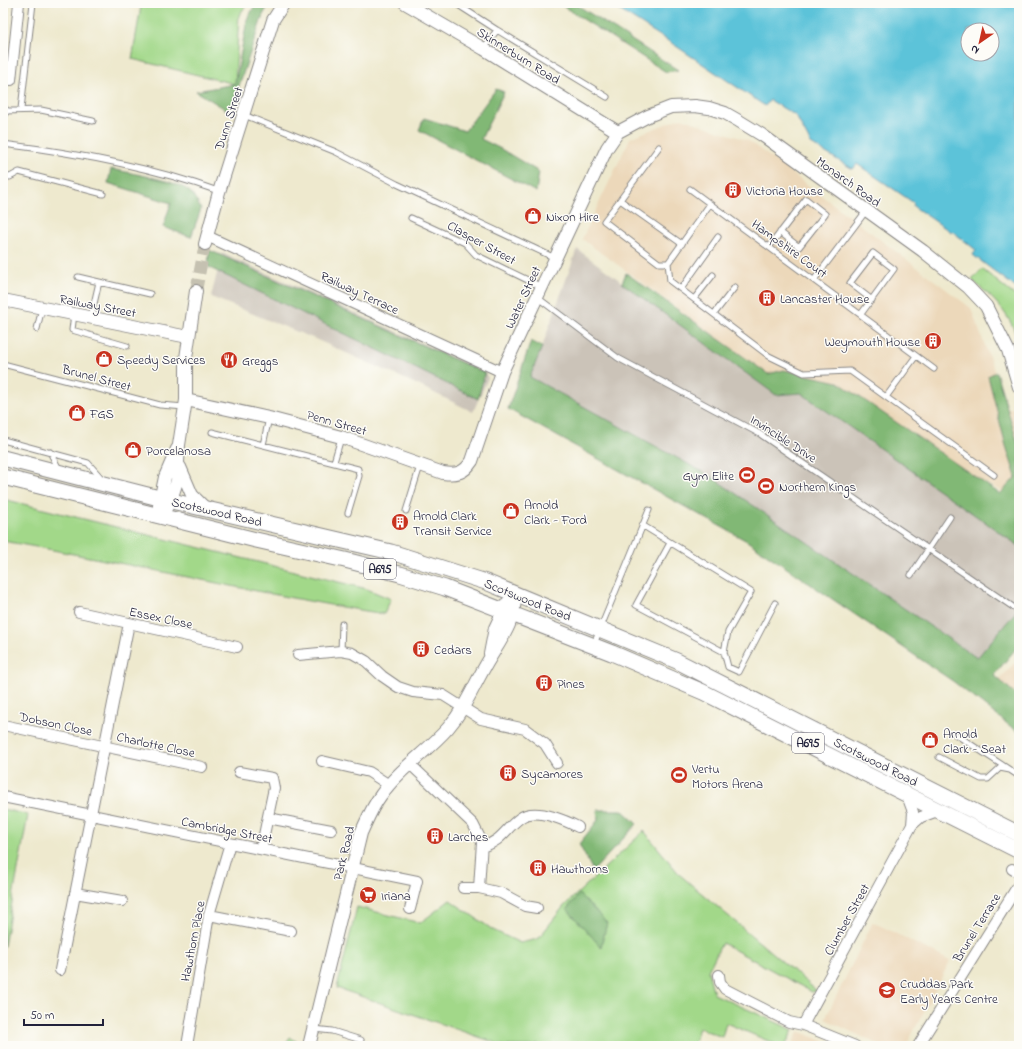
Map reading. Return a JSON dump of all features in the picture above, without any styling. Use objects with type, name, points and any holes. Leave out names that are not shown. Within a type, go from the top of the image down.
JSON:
[{"type":"main road","name":"Scotswood Road","points":[[3,458],[107,485],[391,552],[515,594],[600,628],[712,678],[1018,830]]},
{"type":"main road","name":"Scotswood Road","points":[[3,478],[400,574],[508,612],[703,692],[1019,851]]},
{"type":"street","points":[[11,80],[19,3]]},
{"type":"street","name":"Dunn Street","points":[[206,240],[219,192],[273,20],[284,3]]},
{"type":"street","name":"Skinnerburn Road","points":[[404,3],[484,49],[618,132]]},
{"type":"street","name":"Monarch Road","points":[[607,148],[618,132],[648,116],[671,107],[695,106],[725,113],[762,135],[923,251],[968,287],[986,306],[1008,350],[1019,387]]},
{"type":"street","name":"Water Street","points":[[472,461],[502,372],[607,148]]},
{"type":"street","name":"Railway Terrace","points":[[206,240],[502,372]]},
{"type":"street","points":[[196,291],[188,337],[186,358],[186,404],[179,445],[179,462],[182,474],[192,494],[205,508]]},
{"type":"street","name":"Railway Street","points":[[3,300],[188,337]]},
{"type":"street","name":"Penn Street","points":[[186,404],[269,418],[341,437],[443,473],[452,474],[467,469],[472,461]]},
{"type":"street","points":[[165,499],[165,477],[179,445]]},
{"type":"street","points":[[161,516],[165,499],[179,462]]},
{"type":"street","name":"Park Road","points":[[309,1046],[361,833],[370,812],[389,785],[446,730],[463,708],[504,636],[508,612],[515,594]]},
{"type":"street","name":"Essex Close","points":[[80,612],[237,647]]},
{"type":"street","points":[[60,970],[129,623]]},
{"type":"street","points":[[298,655],[341,650],[359,657],[398,687],[413,692],[443,694],[463,708],[487,721],[525,728],[545,744],[557,763]]},
{"type":"street","name":"Dobson Close","points":[[3,725],[104,746]]},
{"type":"street","name":"Charlotte Close","points":[[104,746],[202,767]]},
{"type":"street","points":[[322,761],[369,772],[389,785]]},
{"type":"street","points":[[410,764],[473,824],[482,842],[479,888]]},
{"type":"street","points":[[239,772],[272,778],[274,788],[261,849]]},
{"type":"street","points":[[906,793],[913,812],[912,825]]},
{"type":"street","name":"Cambridge Street","points":[[3,797],[417,881],[410,909]]},
{"type":"street","name":"Clumber Street","points":[[803,1025],[912,825],[921,817],[940,810]]},
{"type":"street","points":[[482,847],[494,843],[521,817],[540,814],[561,818],[578,827]]},
{"type":"street","points":[[268,818],[331,830]]},
{"type":"street","name":"Hawthorn Place","points":[[186,1046],[209,915],[230,843]]},
{"type":"street","name":"Brunel Terrace","points":[[918,1046],[1019,884]]},
{"type":"street","points":[[463,888],[479,888],[501,893],[525,906],[537,908]]},
{"type":"street","points":[[75,894],[122,901]]},
{"type":"street","points":[[209,915],[291,931]]},
{"type":"street","points":[[719,975],[720,982],[725,989],[789,1022],[803,1025],[855,1046]]},
{"type":"lane","points":[[21,109],[33,3]]},
{"type":"lane","points":[[455,3],[607,97]]},
{"type":"lane","points":[[484,49],[497,30]]},
{"type":"lane","points":[[3,111],[21,109],[41,110],[93,121]]},
{"type":"lane","points":[[243,115],[336,152],[397,184],[556,258]]},
{"type":"lane","points":[[3,144],[56,151],[159,172],[219,192]]},
{"type":"lane","points":[[659,147],[604,221],[659,263],[668,263]]},
{"type":"lane","points":[[3,176],[10,177],[19,172],[103,194]]},
{"type":"lane","name":"Hampshire Court","points":[[690,189],[934,369]]},
{"type":"lane","points":[[769,247],[780,232],[806,199],[825,214],[799,246],[780,232]]},
{"type":"lane","points":[[620,200],[682,244]]},
{"type":"lane","points":[[710,204],[668,263],[670,281],[769,356],[787,366],[804,373],[826,374],[842,370],[850,371],[994,476]]},
{"type":"lane","points":[[814,280],[866,211]]},
{"type":"lane","name":"Clasper Street","points":[[411,218],[465,243],[476,255],[540,292]]},
{"type":"lane","points":[[681,289],[718,237]]},
{"type":"lane","points":[[861,314],[872,300],[894,269],[873,253],[850,283],[872,300]]},
{"type":"lane","points":[[694,299],[713,276]]},
{"type":"lane","points":[[78,277],[150,294]]},
{"type":"lane","points":[[91,318],[99,282]]},
{"type":"lane","points":[[714,314],[735,287]]},
{"type":"lane","name":"Invincible Drive","points":[[540,292],[618,358],[760,434],[1013,606]]},
{"type":"lane","points":[[37,329],[42,308]]},
{"type":"lane","points":[[74,314],[72,330],[127,346]]},
{"type":"lane","points":[[886,397],[916,356]]},
{"type":"lane","name":"Brunel Street","points":[[3,364],[160,405],[186,404]]},
{"type":"lane","points":[[264,445],[269,418]]},
{"type":"lane","points":[[212,432],[354,467],[359,472],[348,513]]},
{"type":"lane","points":[[334,462],[341,437]]},
{"type":"lane","points":[[3,440],[88,463],[92,465],[107,485]]},
{"type":"lane","points":[[50,452],[61,473]]},
{"type":"lane","points":[[406,510],[421,464]]},
{"type":"lane","points":[[593,646],[648,510]]},
{"type":"lane","points":[[910,575],[950,517]]},
{"type":"lane","points":[[642,525],[751,592],[728,632],[724,652],[728,667],[739,672],[775,603]]},
{"type":"lane","points":[[670,543],[636,605],[724,652]]},
{"type":"lane","points":[[341,650],[342,624]]},
{"type":"lane","points":[[956,734],[1019,776]]},
{"type":"lane","points":[[939,758],[981,780],[988,779],[1000,768],[1010,770]]},
{"type":"lane","points":[[314,1029],[332,1031],[361,1040]]},
{"type":"shaded area","points":[[681,118],[749,141],[971,308],[1008,408],[1019,409],[1019,500],[768,374],[582,239],[630,138]]},
{"type":"shaded area","points":[[577,249],[776,395],[801,393],[1019,546],[1019,608],[977,658],[710,476],[529,377],[542,347]]},
{"type":"shaded area","points":[[222,253],[484,371],[488,378],[473,412],[418,385],[315,339],[211,297]]},
{"type":"shaded area","points":[[1019,658],[1019,703],[996,683]]},
{"type":"shaded area","name":"Cruddas Park Early Years Centre","points":[[873,922],[950,961],[906,1046],[881,1046],[825,1019]]},
{"type":"shaded area","points":[[799,1031],[835,1046],[791,1046]]},
{"type":"green space","points":[[138,3],[248,3],[239,15],[235,84],[132,59],[141,6]]},
{"type":"green space","points":[[256,3],[270,3],[263,15],[230,112],[196,91],[235,84],[247,20]]},
{"type":"green space","points":[[558,3],[574,3],[678,70],[666,72]]},
{"type":"green space","points":[[496,89],[504,92],[481,139],[539,172],[536,192],[419,130],[424,118],[465,131]]},
{"type":"green space","points":[[111,169],[174,183],[189,191],[201,209],[191,237],[163,227],[171,203],[108,183]]},
{"type":"green space","points":[[209,250],[485,373],[478,399],[208,267]]},
{"type":"green space","points":[[982,269],[1019,299],[1019,343],[1011,323],[1001,308],[972,280]]},
{"type":"green space","points":[[626,273],[768,374],[784,370],[838,382],[1000,494],[1016,477],[1006,446],[988,376],[996,372],[1019,447],[1019,546],[801,393],[776,395],[622,283]]},
{"type":"green space","points":[[531,341],[542,347],[530,377],[710,476],[977,658],[1019,608],[1019,645],[994,675],[1019,697],[1019,733],[954,682],[747,541],[508,409]]},
{"type":"green space","points":[[3,499],[367,589],[391,599],[384,614],[288,597],[3,541]]},
{"type":"green space","points":[[3,809],[28,815],[4,946],[3,946]]},
{"type":"green space","points":[[597,810],[622,810],[637,824],[593,871],[579,844],[598,820]]},
{"type":"green space","points":[[644,831],[680,875],[817,991],[812,992],[722,943],[708,971],[714,994],[793,1030],[785,1046],[780,1046],[726,1023],[722,1037],[699,1028],[693,1046],[543,1046],[537,1044],[535,1046],[505,1046],[337,988],[357,907],[420,923],[450,900],[493,930],[520,943],[538,939],[564,906]]},
{"type":"green space","points":[[579,894],[607,923],[601,947],[567,909]]},
{"type":"green space","points":[[290,1037],[300,1044],[299,1046],[284,1046]]},
{"type":"water","points":[[608,3],[1019,3],[1019,290],[973,255],[976,250],[952,231],[951,232],[913,206],[914,203],[857,164],[853,169],[811,144],[796,116],[770,100],[765,106],[673,44]]},
{"type":"tunnel","points":[[196,291],[205,244]]},
{"type":"place","name":"Victoria House","points":[[733,190]]},
{"type":"place","name":"Nixon Hire","points":[[533,216]]},
{"type":"place","name":"Lancaster House","points":[[767,298]]},
{"type":"place","name":"Weymouth House","points":[[933,341]]},
{"type":"place","name":"Speedy Services","points":[[104,359]]},
{"type":"place","name":"Greggs","points":[[229,360]]},
{"type":"place","name":"FGS","points":[[77,413]]},
{"type":"place","name":"Porcelanosa","points":[[133,450]]},
{"type":"place","name":"Gym Elite","points":[[747,475]]},
{"type":"place","name":"Northern Kings","points":[[766,486]]},
{"type":"place","name":"Arnold Clark - Ford","points":[[511,511]]},
{"type":"place","name":"Arnold Clark Transit Service","points":[[400,522]]},
{"type":"place","name":"Cedars","points":[[421,649]]},
{"type":"place","name":"Pines","points":[[544,683]]},
{"type":"place","name":"Arnold Clark - Seat","points":[[930,740]]},
{"type":"place","name":"Sycamores","points":[[508,773]]},
{"type":"place","name":"Vertu Motors Arena","points":[[679,775]]},
{"type":"place","name":"Larches","points":[[435,836]]},
{"type":"place","name":"Hawthorns","points":[[538,868]]},
{"type":"place","name":"Iriana","points":[[368,895]]},
{"type":"place","name":"Cruddas Park Early Years Centre","points":[[887,990]]}]
